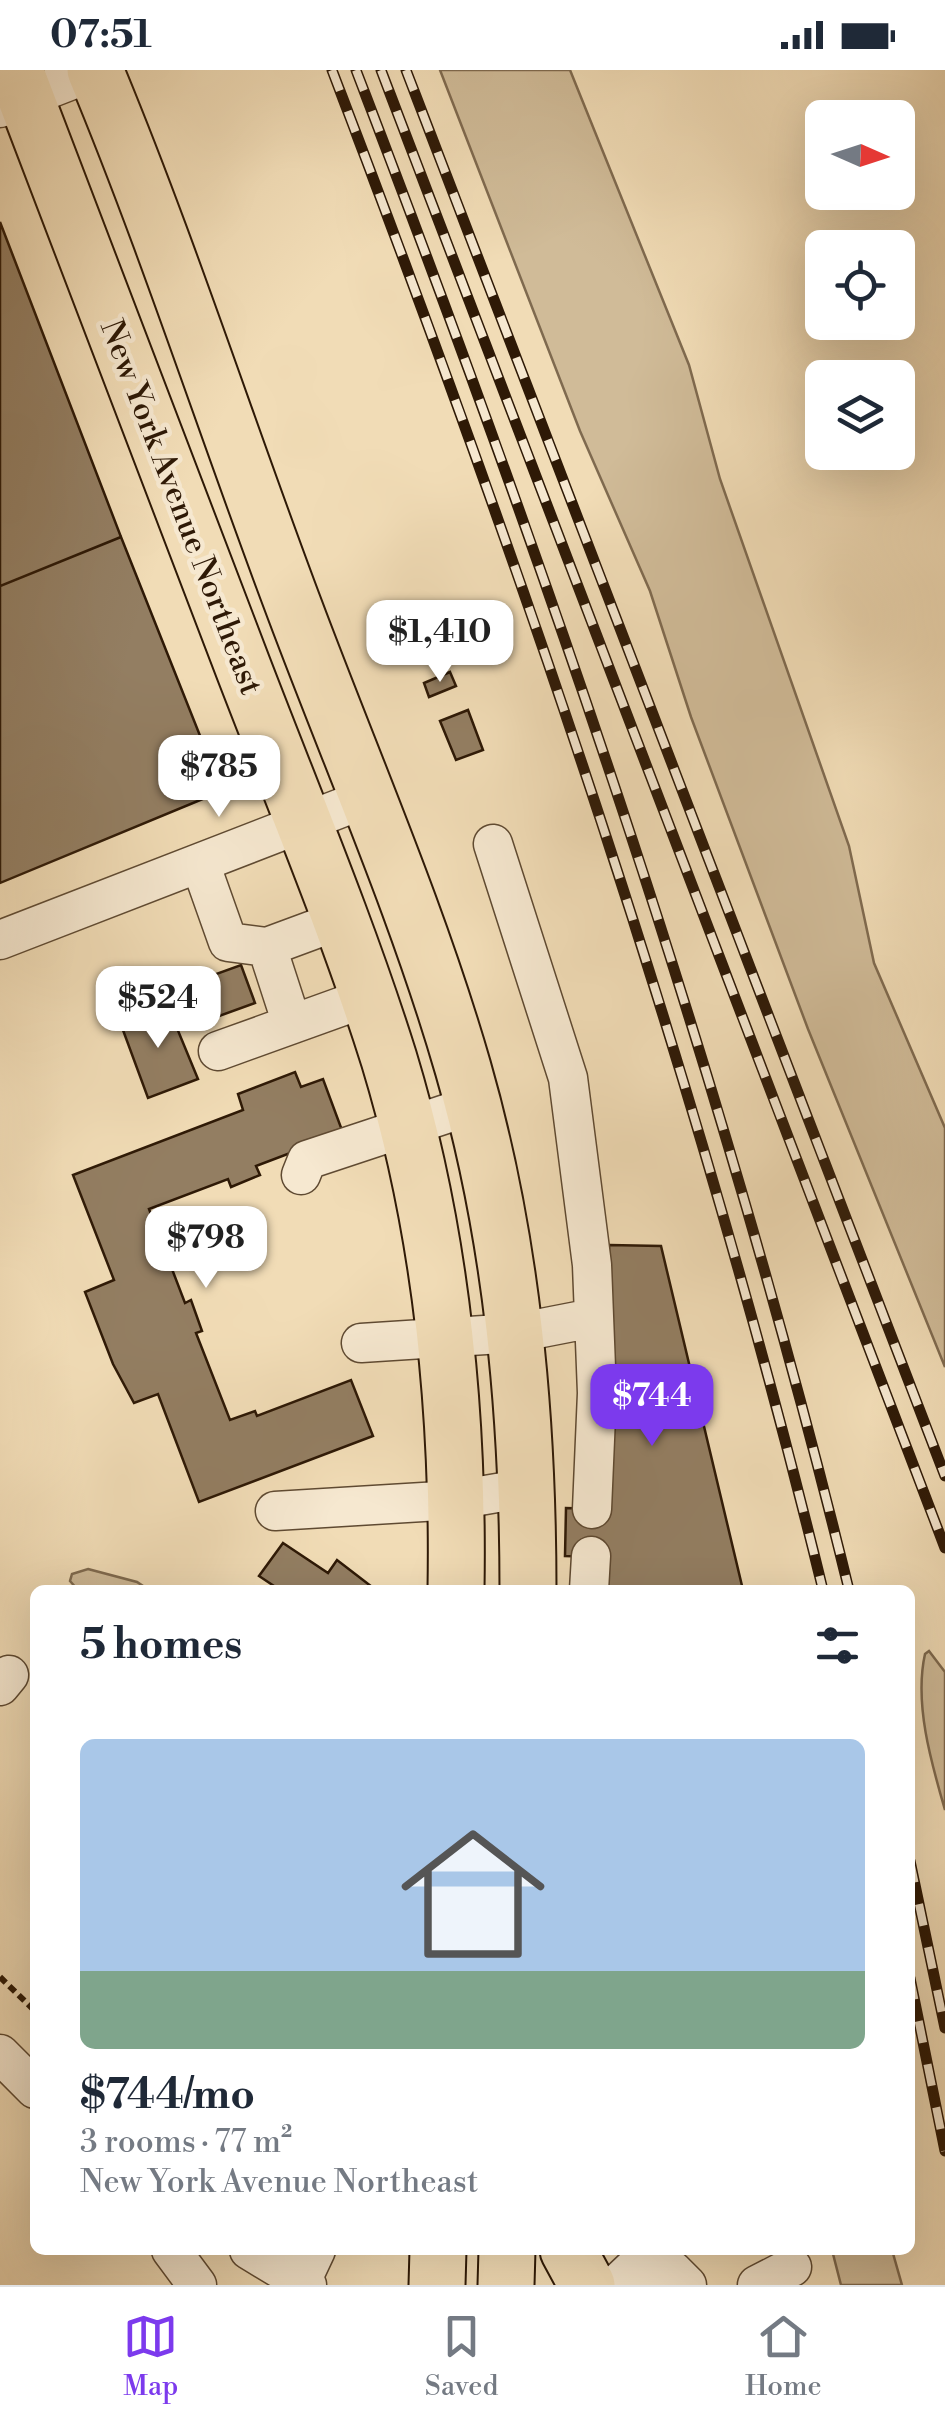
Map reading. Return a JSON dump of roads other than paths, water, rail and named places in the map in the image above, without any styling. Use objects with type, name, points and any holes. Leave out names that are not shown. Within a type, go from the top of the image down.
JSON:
[{"type":"highway","points":[[95,71],[188,308],[294,608],[444,1007],[473,1105],[495,1204],[516,1334],[528,1585]]},
{"type":"highway","name":"New York Avenue Northeast","points":[[13,92],[340,920],[368,997],[406,1125],[435,1263],[445,1336],[456,1500],[456,1585]]},
{"type":"highway","points":[[437,2285],[438,2255]]},
{"type":"highway","points":[[506,2285],[508,2255]]},
{"type":"highway","points":[[579,2255],[617,2272]]},
{"type":"street","points":[[13,92],[95,71]]},
{"type":"street","points":[[0,940],[367,798]]},
{"type":"street","points":[[493,844],[568,1078],[592,1265],[592,1509]]},
{"type":"street","points":[[200,863],[228,942],[267,947],[340,920]]},
{"type":"street","points":[[267,947],[292,1024]]},
{"type":"street","points":[[218,1051],[368,997]]},
{"type":"street","points":[[301,1175],[307,1160],[473,1105]]},
{"type":"street","points":[[361,1343],[516,1334],[594,1318]]},
{"type":"street","points":[[276,1512],[456,1500],[526,1488]]},
{"type":"street","points":[[0,2054],[30,2084]]},
{"type":"street","points":[[175,2255],[197,2285]]},
{"type":"street","points":[[262,2255],[308,2272]]},
{"type":"street","points":[[757,2285],[792,2266]]},
{"type":"street","points":[[617,2272],[673,2271],[687,2285]]},
{"type":"railway","points":[[332,70],[471,445],[602,822],[720,1204],[822,1585]]},
{"type":"railway","points":[[356,70],[496,445],[688,1012],[799,1396],[848,1585]]},
{"type":"railway","points":[[381,70],[945,1548]]},
{"type":"railway","points":[[406,70],[945,1476]]},
{"type":"railway","points":[[915,1885],[945,2028]]},
{"type":"railway","points":[[915,2003],[945,2151]]}]
